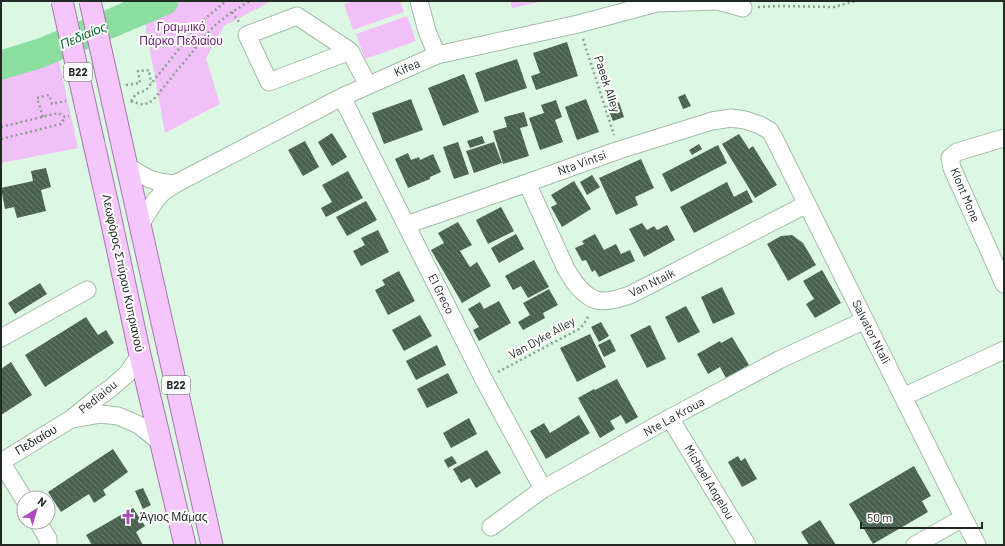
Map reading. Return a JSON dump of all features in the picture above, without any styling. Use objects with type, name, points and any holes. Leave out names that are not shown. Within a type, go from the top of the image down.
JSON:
[{"type":"main road","name":"Λεωφόρος Σπύρου Κυπριανού","points":[[62,1],[140,355],[185,545]]},
{"type":"main road","name":"B22","points":[[90,1],[212,545]]},
{"type":"street","points":[[419,1],[427,31],[437,55]]},
{"type":"street","name":"Kifea","points":[[140,226],[155,201],[162,193],[175,184],[342,97],[437,55],[578,24],[658,2],[718,2],[743,8]]},
{"type":"street","points":[[350,51],[269,82],[247,35],[297,16],[350,51],[368,85]]},
{"type":"street","name":"El Greco","points":[[342,97],[484,380],[543,489]]},
{"type":"street","name":"Nta Vintsi","points":[[406,225],[619,150],[712,121],[730,118],[745,120],[760,125]]},
{"type":"street","name":"Salvator Ntali","points":[[760,125],[770,131],[774,138],[977,545]]},
{"type":"street","name":"Klont Mone","points":[[1004,138],[957,152],[950,158],[952,168],[1004,284]]},
{"type":"street","points":[[127,166],[146,178],[162,183],[175,184]]},
{"type":"street","points":[[528,183],[573,281],[585,293],[597,300]]},
{"type":"street","name":"Van Ntaik","points":[[597,300],[612,300],[630,295],[807,204]]},
{"type":"street","points":[[1,338],[87,290]]},
{"type":"street","name":"Nte La Kroua","points":[[491,527],[543,489],[670,418],[779,360],[865,320]]},
{"type":"street","points":[[903,397],[1004,350]]},
{"type":"street","name":"Pediaiou","points":[[71,419],[127,374],[140,355]]},
{"type":"street","name":"Pediaiou","points":[[71,419],[101,414],[118,416],[139,425],[160,442]]},
{"type":"street","name":"Michael Angelou","points":[[670,418],[747,545]]},
{"type":"street","name":"Πεδιαίου","points":[[1,462],[71,419]]},
{"type":"street","points":[[1,462],[18,490]]},
{"type":"street","points":[[915,545],[963,518]]},
{"type":"street","points":[[43,530],[48,538],[48,545]]},
{"type":"path","points":[[226,1],[207,17],[192,33],[146,90],[136,94],[131,101],[140,105],[154,99],[215,25],[250,1]]},
{"type":"path","points":[[743,8],[778,6],[834,7],[856,1]]},
{"type":"path","name":"Paeek Alley","points":[[578,24],[619,150]]},
{"type":"path","points":[[140,83],[138,71],[149,70],[151,84]]},
{"type":"path","points":[[43,117],[37,98],[49,95],[52,104],[71,100]]},
{"type":"path","points":[[1,127],[58,113],[65,117],[61,124],[1,139]]},
{"type":"path","name":"Van Dyke Alley","points":[[484,380],[579,329],[584,324],[597,300]]},
{"type":"green space","name":"Γραμμικό Πάρκο Πεδιαίου","points":[[141,1],[272,1],[224,26],[206,58],[220,104],[165,133]]},
{"type":"green space","points":[[354,1],[400,1],[404,12],[353,30],[344,4]]},
{"type":"green space","points":[[510,1],[544,1],[512,8]]},
{"type":"green space","points":[[407,16],[416,41],[365,59],[356,34]]},
{"type":"green space","points":[[59,61],[78,148],[1,163],[1,66]]},
{"type":"building","points":[[567,42],[578,76],[536,90],[531,76],[540,73],[533,53]]},
{"type":"building","points":[[517,59],[527,88],[485,102],[475,73]]},
{"type":"building","points":[[464,74],[479,112],[443,126],[428,88]]},
{"type":"building","points":[[685,94],[691,106],[683,109],[678,97]]},
{"type":"building","points":[[411,99],[423,130],[384,144],[372,113]]},
{"type":"building","points":[[586,99],[599,132],[577,140],[565,107]]},
{"type":"building","points":[[556,100],[562,117],[555,120],[563,142],[540,150],[529,118],[544,113],[541,105]]},
{"type":"building","points":[[619,102],[624,117],[613,121],[607,106]]},
{"type":"building","points":[[524,112],[528,126],[520,128],[529,156],[503,164],[493,131],[507,127],[504,117]]},
{"type":"building","points":[[332,133],[347,157],[332,166],[318,142]]},
{"type":"building","points":[[739,134],[749,149],[753,146],[777,185],[755,198],[722,144]]},
{"type":"building","points":[[482,136],[485,143],[470,148],[467,141]]},
{"type":"building","points":[[305,141],[319,167],[303,176],[288,150]]},
{"type":"building","points":[[458,142],[469,174],[454,179],[443,147]]},
{"type":"building","points":[[494,142],[502,163],[474,173],[466,151]]},
{"type":"building","points":[[699,144],[702,149],[692,155],[689,150]]},
{"type":"building","points":[[718,145],[727,163],[671,192],[662,174]]},
{"type":"building","points":[[408,153],[411,160],[419,157],[420,160],[433,154],[441,172],[430,177],[430,179],[408,188],[395,159]]},
{"type":"building","points":[[641,159],[654,188],[635,197],[638,205],[616,215],[599,178]]},
{"type":"building","points":[[46,168],[51,187],[41,190],[46,211],[17,218],[14,207],[5,209],[1,188],[33,181],[31,171]]},
{"type":"building","points":[[348,171],[363,198],[326,217],[321,208],[332,202],[322,185]]},
{"type":"building","points":[[592,175],[600,187],[587,195],[580,182]]},
{"type":"building","points":[[574,181],[591,209],[562,227],[551,207],[557,204],[551,195]]},
{"type":"building","points":[[727,182],[734,197],[747,190],[753,202],[694,233],[680,207]]},
{"type":"building","points":[[366,201],[377,220],[347,236],[336,217]]},
{"type":"building","points":[[501,207],[514,231],[488,244],[476,220]]},
{"type":"building","points":[[458,222],[472,245],[460,251],[470,267],[477,262],[491,286],[462,303],[431,250],[444,243],[438,233]]},
{"type":"building","points":[[642,223],[647,230],[654,226],[657,230],[667,225],[675,240],[644,257],[629,229]]},
{"type":"building","points":[[378,230],[389,252],[361,266],[353,251],[365,245],[361,238]]},
{"type":"building","points":[[516,234],[524,249],[499,263],[491,248]]},
{"type":"building","points":[[595,234],[604,250],[616,244],[621,254],[630,250],[635,261],[599,277],[595,270],[592,272],[586,260],[582,261],[575,248],[584,244],[582,241]]},
{"type":"building","points":[[792,235],[803,243],[816,265],[788,281],[767,244],[781,236]]},
{"type":"building","points":[[534,260],[549,287],[528,298],[521,286],[513,290],[505,276]]},
{"type":"building","points":[[822,270],[841,303],[815,318],[806,304],[814,299],[803,281]]},
{"type":"building","points":[[399,271],[415,301],[388,315],[375,290],[385,285],[382,280]]},
{"type":"building","points":[[40,283],[47,294],[15,314],[8,303]]},
{"type":"building","points":[[722,287],[735,314],[713,324],[701,297]]},
{"type":"building","points":[[549,289],[558,305],[543,313],[545,318],[523,330],[518,322],[530,315],[523,303]]},
{"type":"building","points":[[499,301],[511,323],[479,341],[473,330],[479,327],[468,309],[480,302],[484,309]]},
{"type":"building","points":[[686,306],[700,332],[678,343],[665,317]]},
{"type":"building","points":[[420,315],[432,336],[404,351],[392,330]]},
{"type":"building","points":[[86,317],[98,335],[106,330],[114,343],[45,387],[25,355]]},
{"type":"building","points":[[601,322],[609,336],[599,342],[591,327]]},
{"type":"building","points":[[650,325],[666,359],[647,368],[630,335]]},
{"type":"building","points":[[590,334],[606,367],[577,382],[560,348]]},
{"type":"building","points":[[732,337],[749,365],[726,378],[720,367],[708,374],[697,354],[720,341],[721,343]]},
{"type":"building","points":[[610,339],[616,351],[604,357],[598,345]]},
{"type":"building","points":[[437,345],[446,365],[416,380],[406,361]]},
{"type":"building","points":[[11,362],[32,395],[1,415],[1,369]]},
{"type":"building","points":[[448,373],[458,393],[427,408],[417,389]]},
{"type":"building","points":[[617,379],[638,417],[626,424],[621,415],[610,421],[615,429],[600,438],[578,398]]},
{"type":"building","points":[[579,415],[590,433],[546,459],[530,431],[544,423],[550,433]]},
{"type":"building","points":[[469,418],[477,434],[451,448],[443,433]]},
{"type":"building","points":[[113,449],[128,472],[103,490],[106,495],[94,503],[89,494],[61,512],[56,504],[56,490],[51,490]]},
{"type":"building","points":[[487,450],[501,473],[476,488],[470,478],[461,483],[453,469]]},
{"type":"building","points":[[452,456],[457,463],[448,468],[444,460]]},
{"type":"building","points":[[738,456],[741,461],[745,458],[757,479],[742,487],[728,462]]},
{"type":"building","points":[[914,466],[931,496],[922,501],[928,512],[873,544],[849,504]]},
{"type":"building","points":[[143,488],[151,505],[143,509],[135,491]]},
{"type":"building","name":"Άγιος Μάμας","points":[[133,508],[145,526],[136,532],[143,545],[92,545],[86,535]]},
{"type":"building","points":[[820,520],[836,545],[809,545],[801,532]]},
{"type":"waterway","name":"Πεδιαίος","points":[[1,65],[41,53],[164,1]]},
{"type":"place","name":"Άγιος Μάμας","points":[[128,517]]}]
